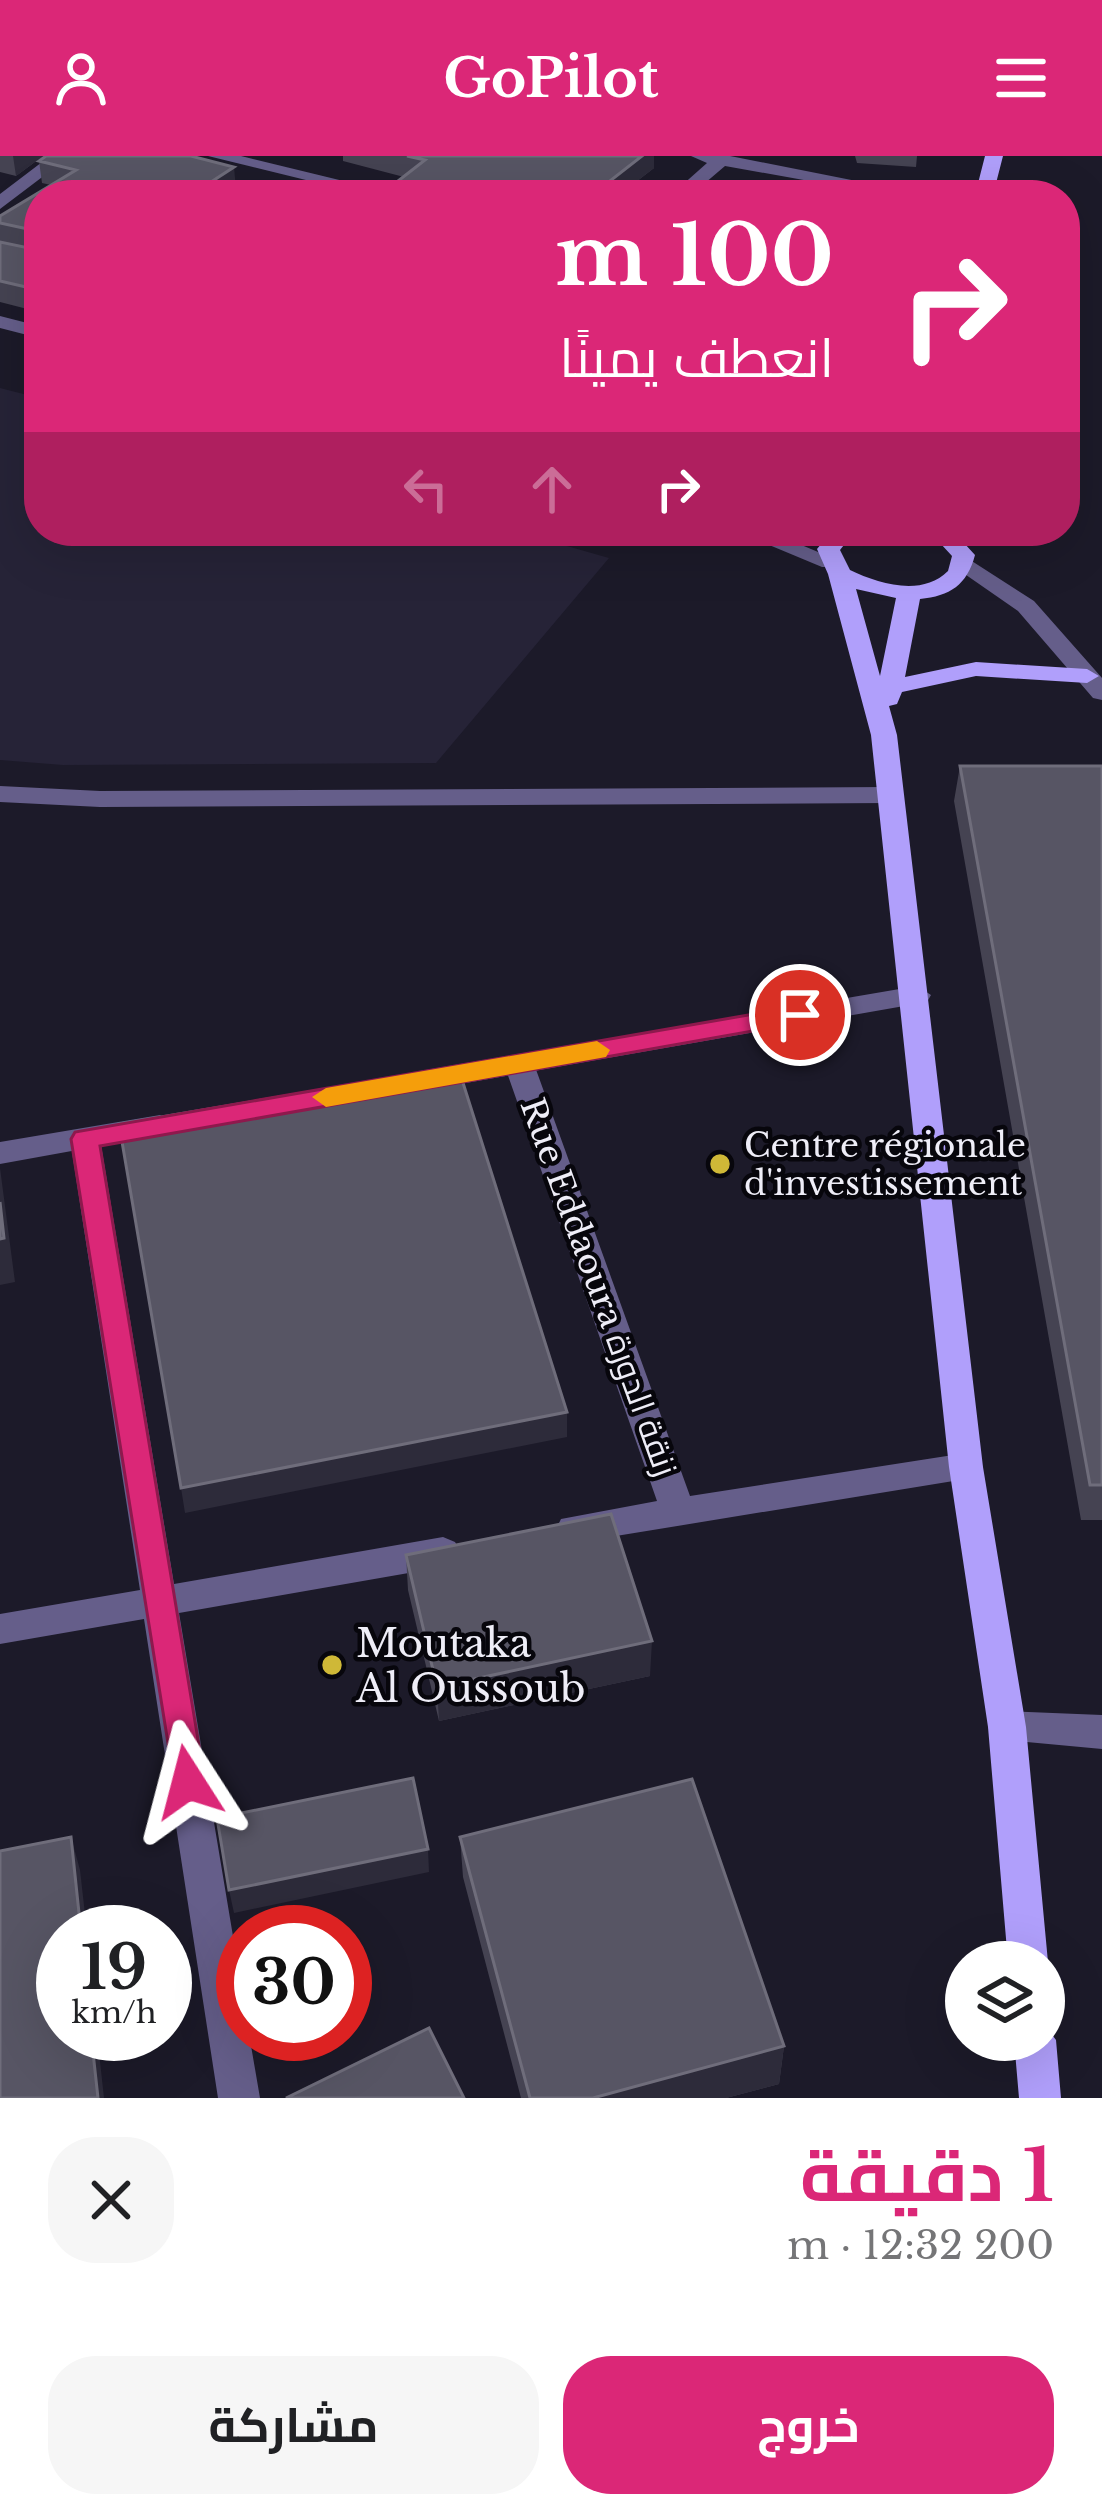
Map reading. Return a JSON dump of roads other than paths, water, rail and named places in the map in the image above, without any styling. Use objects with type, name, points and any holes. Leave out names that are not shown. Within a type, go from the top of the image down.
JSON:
[{"type":"main road","points":[[831,546],[884,735]]},
{"type":"main road","points":[[835,568],[883,592],[909,593],[945,584],[964,563],[955,546]]},
{"type":"main road","points":[[909,593],[884,735],[888,795],[917,995],[966,1467],[1007,1727],[1026,1941]]},
{"type":"main road","points":[[890,687],[976,669],[1094,685]]},
{"type":"main road","points":[[1037,2061],[1040,2098]]},
{"type":"street","points":[[0,203],[9,187],[61,156]]},
{"type":"street","points":[[217,156],[323,180]]},
{"type":"street","points":[[298,180],[328,156]]},
{"type":"street","points":[[700,156],[834,180]]},
{"type":"street","points":[[698,180],[722,160]]},
{"type":"street","points":[[783,546],[835,568]]},
{"type":"street","points":[[964,563],[1026,606],[1094,685]]},
{"type":"street","points":[[945,584],[1026,606]]},
{"type":"street","points":[[0,794],[100,799],[888,795]]},
{"type":"street","points":[[382,1088],[917,995]]},
{"type":"street","name":"Rue Eddaoura زنقة الدورة","points":[[519,1064],[678,1511]]},
{"type":"street","points":[[0,1153],[199,1119]]},
{"type":"street","points":[[85,1139],[239,2098]]},
{"type":"street","points":[[537,1536],[966,1467]]},
{"type":"street","points":[[0,1629],[490,1544]]},
{"type":"street","points":[[1007,1727],[1102,1732]]},
{"type":"place","name":"Centre régionale d'investissement","points":[[720,1164]]},
{"type":"place","name":"Moutaka Al Oussoub","points":[[332,1665]]}]
